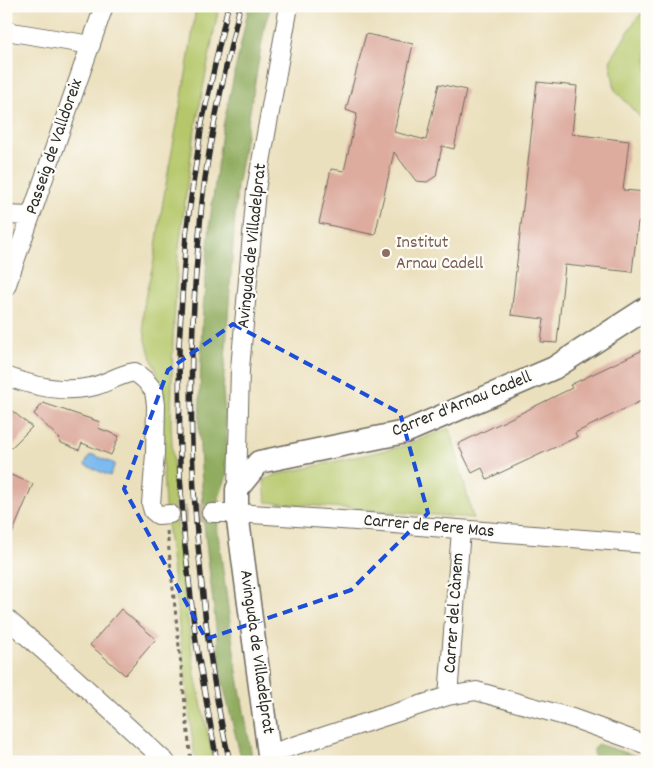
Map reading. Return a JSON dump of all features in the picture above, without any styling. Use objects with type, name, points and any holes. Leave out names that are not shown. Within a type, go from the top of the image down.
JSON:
[{"type":"street","name":"Passeig de Valldoreix","points":[[6,287],[104,6]]},
{"type":"street","name":"Avinguda de Villadelprat","points":[[237,489],[240,369],[256,190],[289,6]]},
{"type":"street","points":[[6,30],[91,45]]},
{"type":"street","points":[[6,215],[30,216]]},
{"type":"street","name":"Carrer d'Arnau Cadell","points":[[237,489],[260,462],[405,432],[554,368],[647,308]]},
{"type":"street","points":[[6,376],[28,384],[66,389],[91,387],[122,374],[135,372],[146,380],[154,391],[156,405],[151,504],[153,511],[165,520]]},
{"type":"street","points":[[237,489],[237,513]]},
{"type":"street","name":"Carrer de Pere Mas","points":[[211,513],[237,513],[647,544]]},
{"type":"street","name":"Avinguda de Villadelprat","points":[[237,513],[270,758]]},
{"type":"street","name":"Carrer del Cànem","points":[[448,696],[461,530]]},
{"type":"street","points":[[6,618],[76,678],[166,762]]},
{"type":"street","points":[[270,758],[448,696],[476,691],[572,718],[647,745]]},
{"type":"path","points":[[165,520],[168,532],[191,762]]},
{"type":"highlighted area","points":[[233,324],[400,413],[428,513],[351,590],[206,639],[124,489],[168,370]]},
{"type":"green space","points":[[196,6],[219,6],[193,140],[178,256],[173,338],[171,424],[182,576],[195,675],[214,762],[197,762],[194,754],[165,506],[157,372],[147,346],[143,318],[144,302],[154,262]]},
{"type":"green space","points":[[249,6],[271,6],[265,24],[237,187],[223,390],[229,469],[217,504],[218,534],[236,666],[253,762],[242,762],[222,680],[204,525],[199,429],[202,323],[210,221],[222,131]]},
{"type":"green space","points":[[647,7],[647,125],[615,90],[610,61],[635,21]]},
{"type":"green space","points":[[450,428],[473,518],[266,502],[264,480],[275,475],[400,447]]},
{"type":"green space","points":[[597,744],[647,759],[647,762],[595,762],[593,752]]},
{"type":"water","points":[[93,455],[115,464],[110,476],[85,465],[89,456]]},
{"type":"building","points":[[366,34],[413,44],[394,132],[426,140],[439,84],[466,90],[454,149],[442,146],[436,176],[427,182],[416,181],[394,152],[375,235],[319,223],[331,169],[344,171],[357,114],[346,110]]},
{"type":"building","points":[[537,82],[577,86],[572,134],[629,141],[623,190],[647,192],[647,223],[638,222],[632,272],[565,265],[557,343],[541,342],[544,319],[511,315]]},
{"type":"building","points":[[647,348],[647,398],[575,433],[577,437],[487,479],[482,468],[472,473],[458,444],[572,388],[570,385]]},
{"type":"building","points":[[43,403],[100,422],[98,428],[119,436],[111,455],[82,443],[79,450],[59,442],[60,439],[34,414]]},
{"type":"building","points":[[6,406],[32,427],[6,453]]},
{"type":"building","points":[[6,473],[33,484],[6,548]]},
{"type":"building","points":[[121,609],[156,639],[125,675],[90,645]]},
{"type":"tunnel","points":[[170,514],[211,513]]},
{"type":"railway","points":[[217,762],[196,642],[185,546],[180,475],[179,345],[186,234],[194,177],[202,123],[228,6]]},
{"type":"railway","points":[[230,762],[212,669],[201,576],[194,494],[191,371],[195,289],[204,186],[215,118],[240,6]]},
{"type":"place","name":"Institut Arnau Cadell","points":[[386,253]]}]
